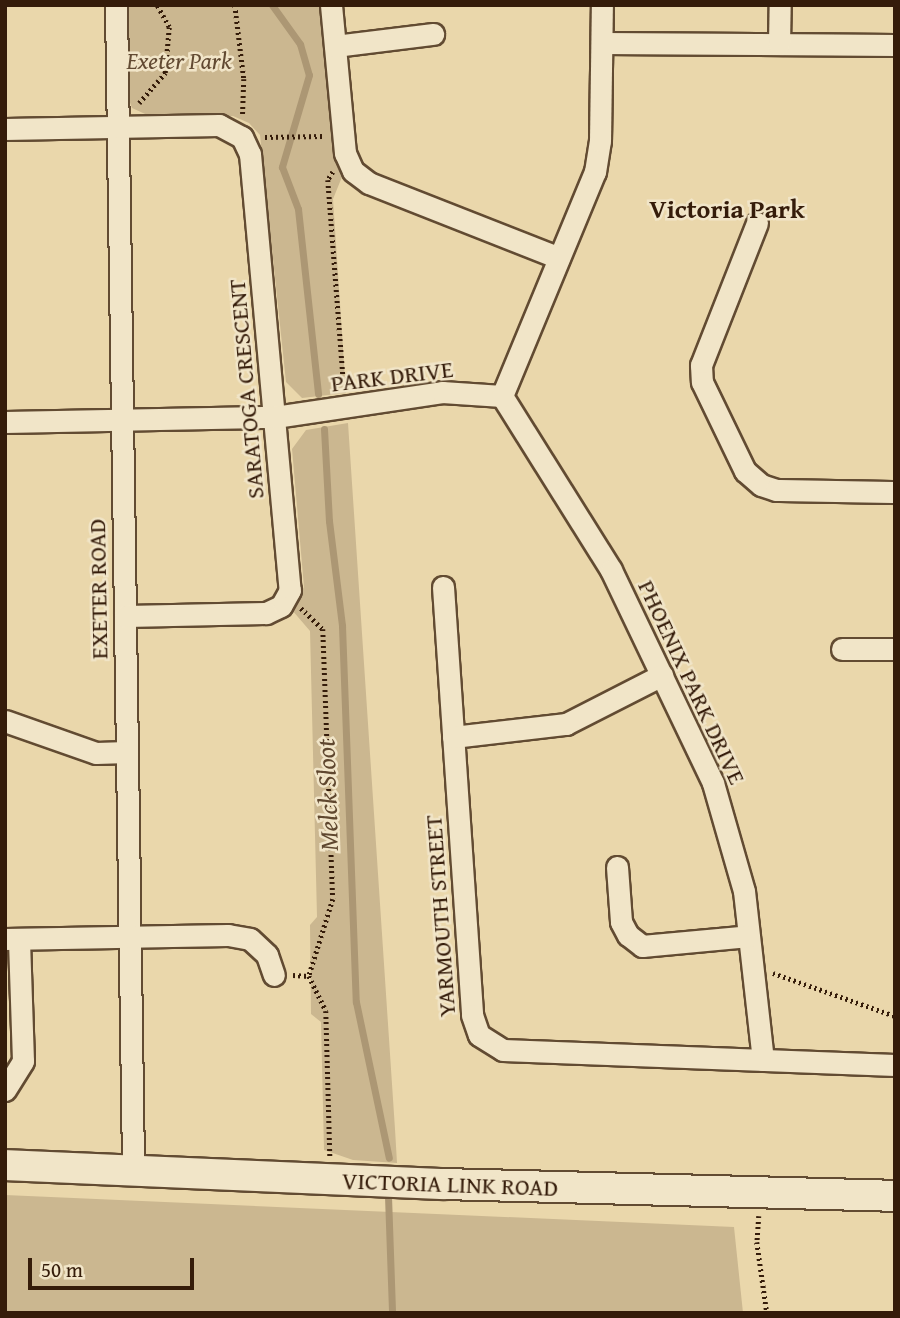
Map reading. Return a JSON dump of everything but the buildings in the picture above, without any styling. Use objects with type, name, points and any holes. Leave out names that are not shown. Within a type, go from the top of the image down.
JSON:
[{"type":"street","name":"EXETER ROAD","points":[[116,5],[133,1171]]},
{"type":"street","points":[[331,5],[344,144],[353,172],[369,183],[559,258]]},
{"type":"street","points":[[502,396],[598,157],[602,5]]},
{"type":"street","points":[[779,44],[780,5]]},
{"type":"street","points":[[335,46],[433,34]]},
{"type":"street","points":[[602,43],[895,45]]},
{"type":"street","points":[[5,129],[219,125],[242,137]]},
{"type":"street","name":"SARATOGA CRESCENT","points":[[242,137],[250,154],[291,583],[288,597]]},
{"type":"street","points":[[757,223],[701,365],[702,382],[745,471],[761,485],[776,490],[895,492]]},
{"type":"street","name":"PARK DRIVE","points":[[5,422],[275,418],[442,392],[502,396]]},
{"type":"street","name":"PHOENIX PARK DRIVE","points":[[502,396],[611,570],[722,807],[744,891],[763,1060]]},
{"type":"street","name":"YARMOUTH STREET","points":[[443,587],[472,1015],[479,1035],[503,1050],[763,1060]]},
{"type":"street","points":[[125,616],[266,613],[288,597]]},
{"type":"street","points":[[842,649],[895,649]]},
{"type":"street","points":[[453,737],[566,724],[662,676]]},
{"type":"street","points":[[5,721],[96,753],[127,752]]},
{"type":"street","points":[[617,867],[621,922],[628,935],[642,946],[749,936]]},
{"type":"street","points":[[5,1090],[23,1061],[12,939],[228,935],[250,939],[267,955],[274,975]]},
{"type":"street","points":[[763,1060],[895,1065]]},
{"type":"street","name":"VICTORIA LINK ROAD","points":[[5,1165],[329,1180],[895,1196]]},
{"type":"path","points":[[117,127],[165,73],[169,27],[157,5]]},
{"type":"path","points":[[234,5],[244,79],[242,137],[344,144],[328,180],[346,407]]},
{"type":"path","points":[[288,597],[323,629],[333,900],[309,975],[326,1011],[329,1180]]},
{"type":"path","points":[[752,966],[895,1016]]},
{"type":"path","points":[[274,975],[309,975]]},
{"type":"path","points":[[761,1193],[757,1242],[767,1313]]},
{"type":"green space","name":"Exeter Park","points":[[125,5],[322,5],[344,172],[333,199],[346,393],[302,398],[286,382],[260,135],[249,123],[233,116],[154,118],[132,108],[126,92]]},
{"type":"green space","points":[[348,423],[397,1163],[353,1160],[324,1150],[321,1022],[311,1014],[310,925],[317,917],[310,631],[292,610],[304,587],[292,449],[306,430]]},
{"type":"green space","points":[[5,1195],[734,1227],[743,1313],[5,1313]]},
{"type":"waterway","points":[[272,5],[300,44],[309,75],[282,167],[298,209],[318,394]]},
{"type":"waterway","name":"Melck Sloot","points":[[324,429],[329,521],[342,626],[356,1002],[389,1158]]},
{"type":"waterway","name":"Melck Sloot","points":[[388,1196],[392,1313]]},
{"type":"district","name":"Victoria Park","points":[[727,209]]}]
